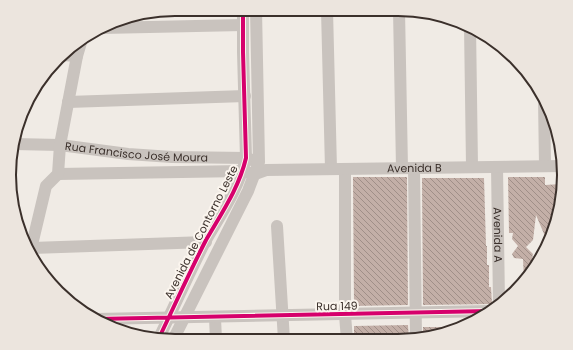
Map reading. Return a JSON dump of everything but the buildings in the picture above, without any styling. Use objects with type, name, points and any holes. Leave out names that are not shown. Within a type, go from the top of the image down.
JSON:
[{"type":"street","name":"Avenida de Contorno Leste","points":[[161,334],[243,171],[246,158],[243,16]]},
{"type":"street","name":"Avenida de Contorno Leste","points":[[176,334],[260,169],[256,16]]},
{"type":"street","points":[[327,16],[331,169]]},
{"type":"street","points":[[399,16],[416,333]]},
{"type":"street","points":[[115,28],[243,25]]},
{"type":"street","points":[[470,33],[472,166]]},
{"type":"street","points":[[32,245],[46,186],[58,174],[60,146],[79,48]]},
{"type":"street","points":[[70,55],[77,56]]},
{"type":"street","points":[[68,102],[245,96]]},
{"type":"street","points":[[544,112],[545,166]]},
{"type":"street","name":"Rua Francisco José Moura","points":[[19,144],[60,146],[128,154],[172,157],[246,158],[260,169]]},
{"type":"street","name":"Avenida B","points":[[260,169],[557,166]]},
{"type":"street","name":"Avenida A","points":[[497,167],[499,298]]},
{"type":"street","name":"Rua Francisco José Moura","points":[[58,174],[243,171],[260,169]]},
{"type":"street","points":[[345,169],[345,315],[347,334]]},
{"type":"street","points":[[277,226],[284,334]]},
{"type":"street","points":[[35,251],[206,242]]},
{"type":"street","name":"Rua 149","points":[[107,319],[168,317],[215,318],[480,311]]},
{"type":"street","points":[[215,318],[216,334]]},
{"type":"cycle path","points":[[161,334],[206,240],[239,180],[246,158],[243,16]]},
{"type":"cycle path","points":[[107,319],[480,311]]}]
